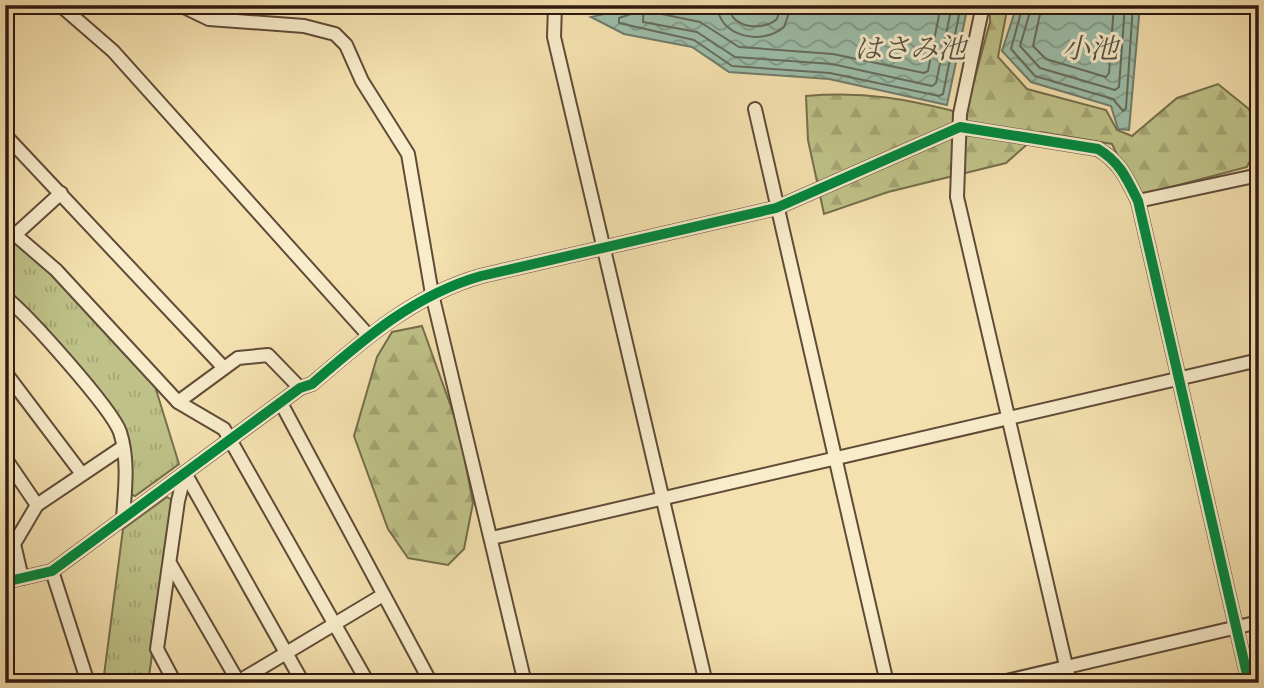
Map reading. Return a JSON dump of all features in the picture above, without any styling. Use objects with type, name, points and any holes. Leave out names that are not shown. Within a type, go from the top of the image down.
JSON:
[{"type":"street","points":[[60,5],[113,51],[368,335]]},
{"type":"street","points":[[180,5],[191,13],[209,19],[323,29],[335,34],[346,45],[362,81],[408,154],[432,294],[525,683]]},
{"type":"street","points":[[555,5],[554,37],[706,683]]},
{"type":"street","points":[[983,5],[960,127],[957,197],[1070,683]]},
{"type":"street","points":[[755,109],[887,683]]},
{"type":"street","points":[[5,582],[52,571],[300,387],[312,384],[368,335],[432,294],[481,276],[776,208],[960,127],[1098,149],[1116,160],[1138,201],[1249,683]]},
{"type":"street","points":[[5,135],[224,369]]},
{"type":"street","points":[[1138,201],[1259,175]]},
{"type":"street","points":[[61,193],[10,230],[56,270],[178,402],[224,429],[368,683]]},
{"type":"street","points":[[5,297],[104,405],[119,431],[123,447],[123,518]]},
{"type":"street","points":[[178,402],[238,358],[268,355],[300,387]]},
{"type":"street","points":[[492,538],[1259,360]]},
{"type":"street","points":[[5,372],[82,474]]},
{"type":"street","points":[[281,403],[431,683]]},
{"type":"street","points":[[22,578],[10,543],[37,505],[123,447]]},
{"type":"street","points":[[5,458],[37,505]]},
{"type":"street","points":[[175,683],[157,649],[178,501],[185,473]]},
{"type":"street","points":[[185,473],[303,683]]},
{"type":"street","points":[[171,565],[238,682],[383,595]]},
{"type":"street","points":[[52,571],[88,683]]},
{"type":"street","points":[[998,683],[1259,622]]},
{"type":"green space","points":[[990,5],[1008,5],[998,57],[1027,89],[1106,110],[1117,130],[1132,136],[1177,98],[1218,84],[1249,109],[1259,142],[1247,167],[1137,196],[1112,144],[1041,132],[1006,163],[888,192],[824,214],[808,140],[806,96],[886,97],[965,114],[990,22]]},
{"type":"green space","points":[[5,232],[51,270],[154,383],[179,464],[135,496],[128,493],[125,435],[5,292]]},
{"type":"green space","points":[[422,326],[459,429],[473,503],[464,549],[448,565],[408,558],[388,529],[354,436],[377,357],[392,332]]},
{"type":"green space","points":[[167,497],[174,501],[148,683],[103,683],[123,529]]},
{"type":"water","name":"はさみ池","points":[[643,5],[763,10],[768,5],[968,5],[947,105],[829,79],[729,72],[692,47],[624,34],[591,17]]},
{"type":"water","name":"小池","points":[[1017,5],[1140,5],[1129,130],[1118,129],[1111,106],[1031,82],[1002,51]]},
{"type":"cycle path","points":[[5,582],[52,571],[300,388],[312,384],[391,320],[457,284],[481,276],[776,208],[960,127],[1098,149],[1117,165],[1130,185],[1138,201],[1249,683]]}]
